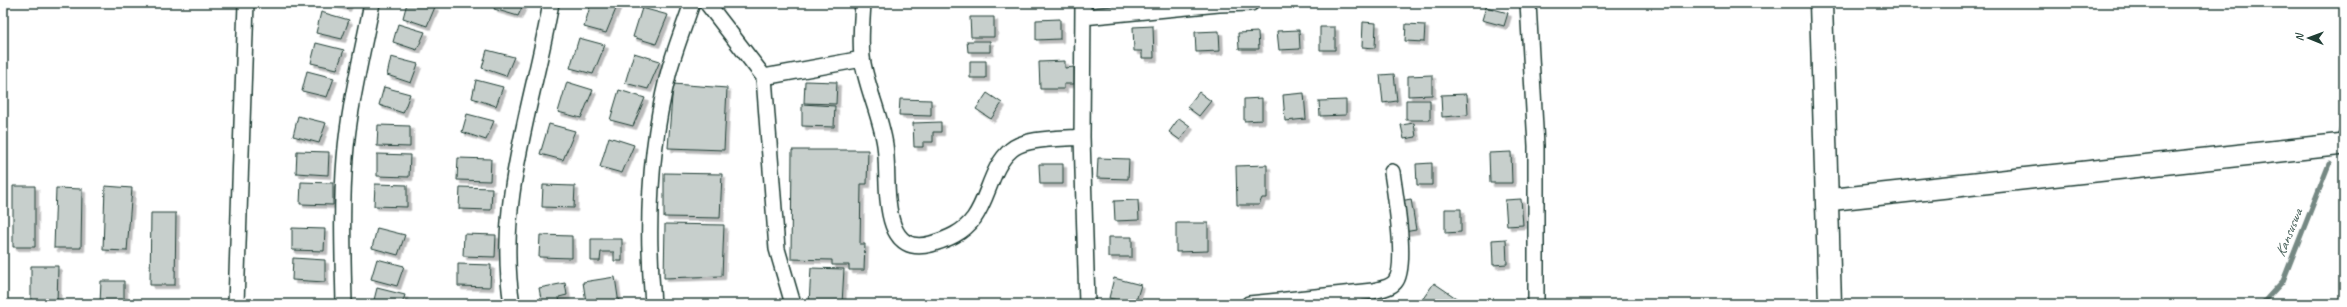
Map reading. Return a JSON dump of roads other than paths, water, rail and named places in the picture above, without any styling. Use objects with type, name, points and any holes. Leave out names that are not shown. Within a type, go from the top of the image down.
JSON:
[{"type":"main road","points":[[1821,3],[1830,304]]},
{"type":"street","points":[[236,304],[246,3]]},
{"type":"street","points":[[344,304],[343,230],[345,159],[351,104],[372,3]]},
{"type":"street","points":[[512,304],[509,215],[519,146],[543,52],[551,3]]},
{"type":"street","points":[[653,304],[649,257],[650,184],[657,128],[668,74],[692,3]]},
{"type":"street","points":[[707,3],[764,77],[777,249],[793,304]]},
{"type":"street","points":[[863,3],[862,59],[885,145],[890,222],[898,237],[908,244],[922,246],[948,239],[962,231],[974,218],[999,165],[1012,149],[1032,141],[1082,137]]},
{"type":"street","points":[[1088,304],[1082,137],[1083,10],[1219,3],[1251,3]]},
{"type":"street","points":[[1528,3],[1536,146],[1536,304]]},
{"type":"street","points":[[764,77],[862,59]]},
{"type":"street","points":[[1827,200],[2344,144]]},
{"type":"street","points":[[1249,304],[1373,291],[1389,286],[1395,282],[1399,274],[1402,258],[1392,172]]},
{"type":"waterway","name":"Kansuswa","points":[[2339,136],[2344,119]]},
{"type":"waterway","name":"Kansuswa","points":[[2262,304],[2283,281],[2329,164]]}]
